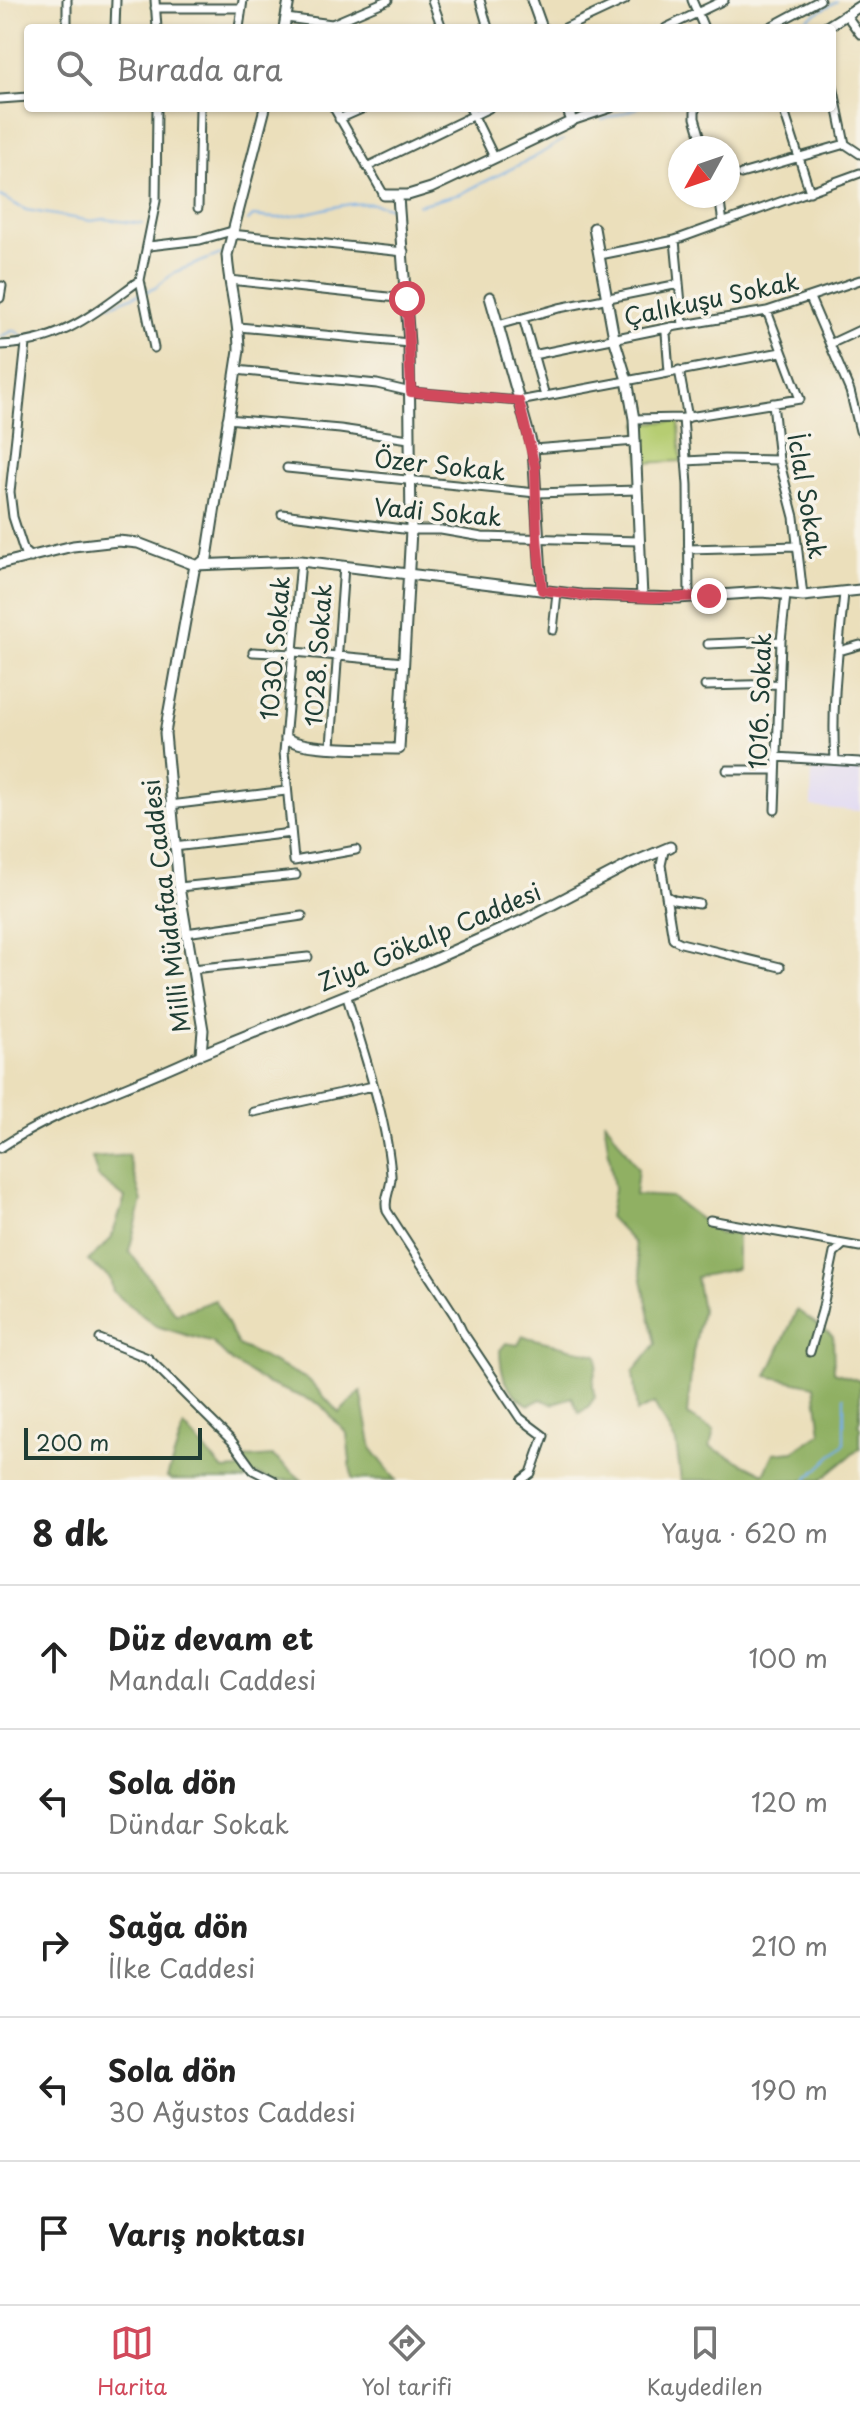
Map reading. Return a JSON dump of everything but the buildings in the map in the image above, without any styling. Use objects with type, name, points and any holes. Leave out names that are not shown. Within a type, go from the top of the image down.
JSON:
[{"type":"street","points":[[67,0],[67,24]]},
{"type":"street","points":[[115,24],[116,0]]},
{"type":"street","points":[[285,23],[289,0]]},
{"type":"street","points":[[336,24],[388,0]]},
{"type":"street","points":[[432,0],[438,24]]},
{"type":"street","points":[[480,0],[487,24]]},
{"type":"street","points":[[532,0],[541,24]]},
{"type":"street","points":[[574,24],[625,0]]},
{"type":"street","points":[[692,0],[703,24]]},
{"type":"street","points":[[675,24],[724,0]]},
{"type":"street","points":[[775,24],[820,0]]},
{"type":"street","points":[[157,24],[155,4],[242,4],[240,24]]},
{"type":"street","points":[[832,24],[860,6]]},
{"type":"street","points":[[847,16],[860,34]]},
{"type":"street","points":[[0,99],[24,97]]},
{"type":"street","points":[[836,100],[845,144],[860,154]]},
{"type":"street","points":[[154,348],[140,280],[156,201],[157,112]]},
{"type":"street","points":[[198,208],[200,112]]},
{"type":"street","name":"Milli Müdafaa Caddesi","points":[[201,1054],[203,1030],[179,887],[165,733],[197,564],[207,558],[236,370],[239,327],[227,255],[264,112]]},
{"type":"street","points":[[336,112],[384,195],[398,197],[431,188],[572,121],[599,112]]},
{"type":"street","points":[[339,119],[355,112]]},
{"type":"street","points":[[367,167],[471,112],[494,157]]},
{"type":"street","points":[[569,112],[572,121]]},
{"type":"street","points":[[695,112],[700,136]]},
{"type":"street","points":[[784,112],[810,192]]},
{"type":"street","points":[[741,174],[845,144]]},
{"type":"street","points":[[600,255],[675,240],[860,173]]},
{"type":"street","points":[[286,738],[310,746],[399,749],[411,530],[411,392],[398,197]]},
{"type":"street","points":[[721,208],[723,223]]},
{"type":"street","points":[[594,228],[614,338],[627,380],[634,419],[642,597]]},
{"type":"street","points":[[149,246],[232,233],[404,252]]},
{"type":"street","points":[[675,240],[683,325]]},
{"type":"street","points":[[0,345],[26,344],[73,328],[140,280]]},
{"type":"street","points":[[229,280],[407,299]]},
{"type":"street","name":"Çalıkuşu Sokak","points":[[533,355],[767,311],[860,280]]},
{"type":"street","points":[[498,325],[608,297],[679,284]]},
{"type":"street","points":[[0,298],[2,286]]},
{"type":"street","points":[[490,297],[533,449],[542,590]]},
{"type":"street","points":[[810,298],[850,391],[860,431]]},
{"type":"street","points":[[634,419],[686,418],[800,399],[767,311]]},
{"type":"street","points":[[523,318],[545,396]]},
{"type":"street","points":[[239,327],[409,343]]},
{"type":"street","points":[[669,372],[666,333],[671,327]]},
{"type":"street","points":[[830,344],[860,330]]},
{"type":"street","points":[[26,344],[10,492],[13,517],[24,551],[31,558]]},
{"type":"street","points":[[236,370],[377,384],[411,392],[519,401],[781,352]]},
{"type":"street","points":[[679,370],[686,418],[689,597]]},
{"type":"street","points":[[850,391],[860,386]]},
{"type":"street","name":"İclal Sokak","points":[[773,403],[779,460],[794,517],[803,596]]},
{"type":"street","points":[[227,419],[340,429],[409,439]]},
{"type":"street","points":[[533,449],[636,441]]},
{"type":"street","points":[[686,461],[732,458],[779,460]]},
{"type":"street","name":"Özer Sokak","points":[[287,468],[536,493],[637,490]]},
{"type":"street","name":"Vadi Sokak","points":[[282,514],[482,537],[639,541]]},
{"type":"street","points":[[0,564],[73,546],[118,541],[138,543],[197,564],[301,561],[557,593],[689,597],[762,592],[803,596],[860,590]]},
{"type":"street","points":[[688,549],[797,546]]},
{"type":"street","name":"1030. Sokak","points":[[301,561],[284,752],[294,861],[356,850]]},
{"type":"street","name":"1028. Sokak","points":[[331,746],[344,566]]},
{"type":"street","points":[[553,630],[557,593]]},
{"type":"street","points":[[835,759],[833,729],[844,593]]},
{"type":"street","name":"1016. Sokak","points":[[775,810],[781,641],[786,595]]},
{"type":"street","points":[[708,644],[781,641]]},
{"type":"street","points":[[839,651],[860,645]]},
{"type":"street","points":[[253,652],[336,655],[404,662]]},
{"type":"street","points":[[705,686],[779,684]]},
{"type":"street","points":[[776,757],[860,762]]},
{"type":"street","points":[[727,770],[776,770]]},
{"type":"street","points":[[170,805],[286,791]]},
{"type":"street","points":[[174,847],[291,833]]},
{"type":"street","points":[[667,849],[661,865],[673,939],[780,967]]},
{"type":"street","name":"Ziya Gökalp Caddesi","points":[[201,1054],[311,1008],[347,997],[525,919],[632,863],[667,849]]},
{"type":"street","points":[[179,887],[296,875]]},
{"type":"street","points":[[667,896],[699,904]]},
{"type":"street","points":[[186,933],[302,916]]},
{"type":"street","points":[[192,969],[308,957]]},
{"type":"street","points":[[347,997],[373,1086],[392,1178],[385,1203],[387,1211],[520,1418],[544,1436],[531,1473],[522,1480]]},
{"type":"street","points":[[0,1148],[24,1131],[95,1097],[201,1054]]},
{"type":"street","points":[[254,1112],[373,1086]]},
{"type":"street","points":[[710,1220],[860,1247]]},
{"type":"street","points":[[810,1352],[834,1253],[843,1245]]},
{"type":"street","points":[[100,1339],[148,1358],[232,1441],[253,1470],[273,1480]]},
{"type":"shaded area","points":[[812,760],[860,764],[860,811],[811,807]]},
{"type":"green space","points":[[679,421],[681,461],[640,463],[638,423]]},
{"type":"green space","points":[[604,1119],[638,1169],[635,1195],[671,1197],[720,1234],[737,1234],[737,1269],[696,1277],[702,1310],[693,1353],[687,1415],[714,1430],[710,1447],[764,1474],[774,1453],[794,1451],[821,1433],[815,1386],[767,1376],[797,1310],[833,1336],[834,1372],[860,1381],[860,1448],[821,1480],[681,1480],[676,1443],[654,1404],[637,1412],[633,1372],[656,1344],[634,1243],[609,1217],[614,1189]]},
{"type":"green space","points":[[128,1155],[142,1201],[129,1251],[176,1314],[215,1300],[238,1345],[309,1380],[339,1413],[361,1391],[372,1449],[396,1480],[352,1479],[347,1434],[320,1404],[266,1383],[232,1362],[213,1343],[156,1326],[113,1292],[110,1278],[88,1261],[111,1239],[125,1198],[98,1177],[92,1158]]},
{"type":"green space","points":[[523,1336],[597,1355],[593,1384],[595,1397],[588,1407],[579,1413],[572,1397],[552,1404],[541,1399],[529,1405],[515,1395],[503,1375],[500,1350],[506,1343],[518,1345]]},
{"type":"green space","points":[[184,1426],[223,1470],[239,1469],[247,1458],[273,1456],[302,1480],[271,1480],[256,1474],[243,1480],[172,1480],[167,1477]]},
{"type":"waterway","points":[[798,24],[837,1]]},
{"type":"waterway","points":[[602,120],[626,112]]},
{"type":"waterway","points":[[418,205],[460,194],[563,140]]},
{"type":"waterway","points":[[0,196],[26,210],[91,221],[104,219],[143,224]]},
{"type":"waterway","points":[[248,221],[253,216],[279,218],[351,204],[394,209]]},
{"type":"waterway","points":[[111,305],[155,288],[175,272],[221,254]]},
{"type":"waterway","points":[[0,337],[14,330],[25,338],[75,320]]},
{"type":"waterway","points":[[806,1480],[844,1444],[844,1397]]},
{"type":"route","points":[[407,299],[411,392],[519,401],[533,449],[542,590],[653,598],[709,596]]}]
